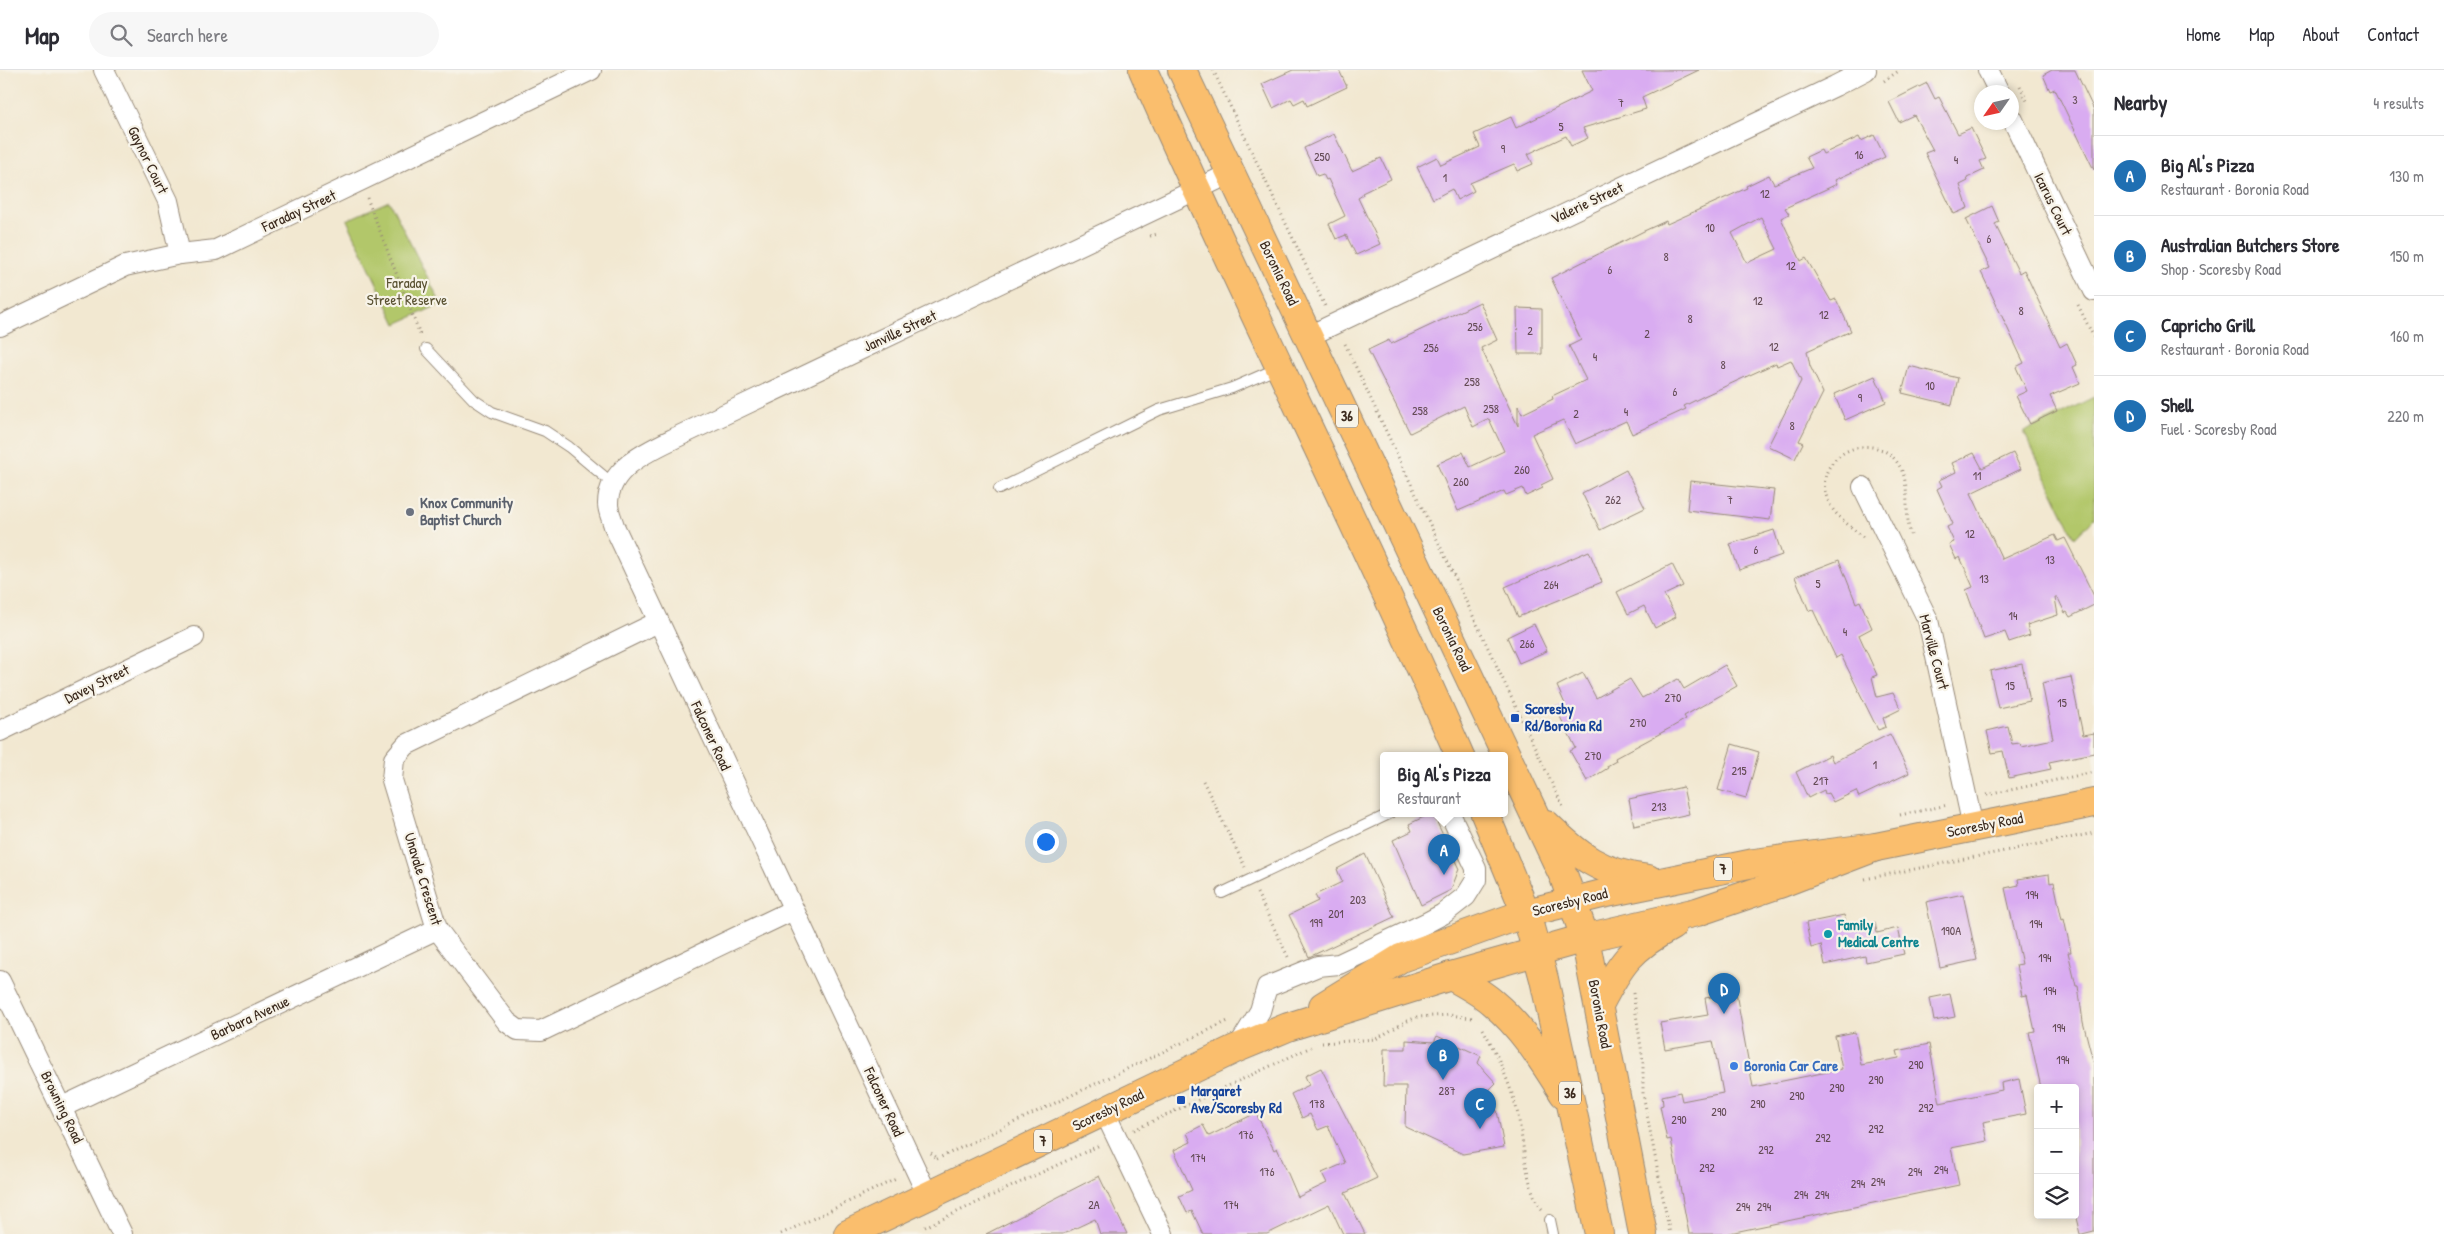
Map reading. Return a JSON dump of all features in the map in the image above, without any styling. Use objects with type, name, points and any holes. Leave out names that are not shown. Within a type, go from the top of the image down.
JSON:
[{"type":"main road","points":[[1143,70],[1195,190],[1422,668],[1458,752]]},
{"type":"main road","name":"Boronia Road","points":[[1182,70],[1309,336],[1502,752]]},
{"type":"main road","name":"Boronia Road","points":[[1508,764],[1536,815],[1564,877],[1585,938],[1643,1234]]},
{"type":"main road","name":"Scoresby Road","points":[[1288,1027],[1401,958],[1526,913],[1572,901],[1754,863],[1876,847],[2094,803]]},
{"type":"main road","points":[[1536,815],[1576,853],[1601,868],[1624,876],[1664,881]]},
{"type":"main road","name":"36","points":[[1486,817],[1526,913],[1573,1108],[1599,1234]]},
{"type":"main road","name":"Scoresby Road","points":[[848,1234],[1238,1047],[1288,1027],[1451,976],[1585,938],[1697,912],[1782,883],[1876,847]]},
{"type":"main road","points":[[1598,1005],[1612,979],[1633,951],[1655,935],[1697,912]]},
{"type":"main road","points":[[1451,976],[1492,1002],[1516,1026],[1537,1052],[1573,1108]]},
{"type":"street","name":"Gaynor Court","points":[[104,70],[168,200],[180,254]]},
{"type":"street","name":"Faraday Street","points":[[0,326],[125,266],[180,254],[216,250],[591,70]]},
{"type":"street","name":"Valerie Street","points":[[1309,336],[1866,70]]},
{"type":"street","points":[[1988,70],[1996,85]]},
{"type":"street","name":"Icarus Court","points":[[2018,130],[2094,290]]},
{"type":"street","name":"Janville Street","points":[[612,483],[628,465],[681,435],[1231,173]]},
{"type":"street","name":"Falconer Road","points":[[612,483],[608,504],[614,526],[928,1196]]},
{"type":"street","name":"Marville Court","points":[[1862,487],[1928,620],[1973,828]]},
{"type":"street","name":"Unavale Crescent","points":[[658,622],[406,745],[394,759],[392,780],[437,929],[507,1022],[518,1030],[541,1031],[793,910]]},
{"type":"street","name":"Davey Street","points":[[0,731],[194,637]]},
{"type":"street","points":[[1238,1047],[1260,1011],[1267,987],[1318,966],[1339,964],[1366,952],[1442,915],[1466,896],[1476,880],[1476,868],[1451,817]]},
{"type":"street","name":"Barbara Avenue","points":[[62,1107],[437,929]]},
{"type":"street","name":"Browning Road","points":[[0,981],[122,1234]]},
{"type":"street","points":[[1104,1111],[1163,1234]]},
{"type":"lane","points":[[426,349],[474,400],[492,412],[545,431],[570,447],[612,483]]},
{"type":"lane","points":[[1000,489],[1159,410],[1232,388],[1279,368]]},
{"type":"lane","points":[[1222,892],[1383,817]]},
{"type":"lane","points":[[1550,1220],[1553,1234]]},
{"type":"path","points":[[1213,70],[1328,311]]},
{"type":"path","points":[[360,182],[426,349]]},
{"type":"path","points":[[1141,238],[1158,234]]},
{"type":"path","points":[[1343,344],[1564,809]]},
{"type":"path","points":[[1988,795],[2094,772]]},
{"type":"path","points":[[1890,817],[1948,805]]},
{"type":"path","points":[[1863,879],[2094,832]]},
{"type":"path","points":[[1632,990],[1643,1061],[1642,1094],[1670,1234]]},
{"type":"path","points":[[1135,1130],[1321,1043],[1376,1039],[1405,1022],[1422,1016],[1450,1015],[1478,1021]]},
{"type":"path","points":[[930,1151],[938,1159],[1234,1018]]},
{"type":"path","points":[[1482,1027],[1500,1063],[1515,1104],[1537,1202],[1550,1220]]},
{"type":"path","points":[[923,1227],[1098,1147]]},
{"type":"path","points":[[781,1234],[896,1179]]},
{"type":"green space","name":"Faraday Street Reserve","points":[[389,201],[441,304],[396,324],[347,220]]},
{"type":"green space","points":[[2094,397],[2094,518],[2075,538],[2024,432]]},
{"type":"building","points":[[1293,70],[1339,70],[1347,87],[1307,106],[1304,99],[1294,104],[1291,99],[1273,108],[1262,84]]},
{"type":"building","points":[[1582,70],[1699,70],[1642,97],[1646,109],[1583,128],[1588,138],[1571,146],[1566,136],[1528,154],[1533,164],[1517,171],[1514,164],[1470,183],[1474,191],[1457,200],[1452,189],[1433,199],[1417,167],[1437,157],[1441,165],[1480,147],[1474,134],[1511,117],[1516,128],[1592,91]]},
{"type":"building","points":[[2052,70],[2075,70],[2094,110],[2094,170],[2055,89],[2050,91],[2043,75]]},
{"type":"building","points":[[1927,83],[1935,99],[1939,97],[1958,134],[1971,128],[1986,159],[1980,161],[1984,170],[1967,178],[1968,181],[1960,185],[1968,208],[1954,214],[1925,153],[1933,150],[1914,115],[1899,122],[1889,102]]},
{"type":"building","points":[[1334,134],[1352,171],[1381,158],[1391,179],[1362,193],[1363,195],[1358,198],[1380,244],[1356,255],[1346,235],[1336,239],[1329,224],[1345,216],[1328,179],[1326,180],[1323,174],[1317,176],[1304,148]]},
{"type":"building","points":[[1874,135],[1885,157],[1835,180],[1837,184],[1785,208],[1789,214],[1781,218],[1801,261],[1806,258],[1831,301],[1836,299],[1851,331],[1807,351],[1810,366],[1823,393],[1799,441],[1803,443],[1795,459],[1768,446],[1801,381],[1791,360],[1777,366],[1776,363],[1704,396],[1684,406],[1686,409],[1632,434],[1626,421],[1575,444],[1563,420],[1532,434],[1553,479],[1541,485],[1543,488],[1526,496],[1523,488],[1506,495],[1504,491],[1458,511],[1437,464],[1463,452],[1470,467],[1504,451],[1489,419],[1473,427],[1464,406],[1410,433],[1368,350],[1389,340],[1391,344],[1480,302],[1497,340],[1481,348],[1518,426],[1518,406],[1522,414],[1553,399],[1552,396],[1586,380],[1569,346],[1581,340],[1551,278],[1644,231],[1666,221],[1667,224],[1747,188],[1746,186],[1769,175],[1774,184],[1812,168],[1806,157],[1821,150],[1823,154],[1859,137],[1861,141]],"holes":[[[1761,217],[1777,249],[1747,263],[1732,233]]]},
{"type":"building","points":[[1992,206],[1999,222],[1995,224],[2019,273],[2024,270],[2060,347],[2067,343],[2077,365],[2073,367],[2080,383],[2050,396],[2057,411],[2030,424],[2016,396],[2027,391],[2016,367],[2024,363],[1981,272],[1990,268],[1966,219]]},
{"type":"building","points":[[1517,308],[1542,309],[1542,354],[1518,354]]},
{"type":"building","points":[[1909,366],[1958,378],[1952,405],[1902,393]]},
{"type":"building","points":[[1875,376],[1886,402],[1845,420],[1834,394]]},
{"type":"building","points":[[1974,453],[1982,468],[2013,453],[2021,469],[1971,493],[2002,559],[2055,535],[2058,541],[2065,538],[2094,596],[2094,605],[2070,617],[2067,612],[2065,613],[2058,598],[2055,598],[2058,615],[2027,625],[2030,635],[2009,642],[2005,632],[1984,639],[1966,590],[1973,587],[1960,557],[1956,559],[1949,544],[1954,542],[1947,527],[1953,524],[1937,489],[1942,486],[1939,480],[1956,472],[1952,463]]},
{"type":"building","points":[[1626,470],[1645,508],[1600,530],[1582,493]]},
{"type":"building","points":[[1690,481],[1774,490],[1770,520],[1687,510]]},
{"type":"building","points":[[1774,530],[1782,555],[1739,570],[1730,544]]},
{"type":"building","points":[[1589,551],[1602,582],[1518,617],[1505,587]]},
{"type":"building","points":[[1839,560],[1856,603],[1860,601],[1872,628],[1859,635],[1877,675],[1872,677],[1877,697],[1893,693],[1901,709],[1883,718],[1886,727],[1878,730],[1841,655],[1836,658],[1813,610],[1809,611],[1795,577]]},
{"type":"building","points":[[1672,564],[1683,586],[1664,595],[1676,617],[1655,628],[1644,606],[1628,614],[1617,592]]},
{"type":"building","points":[[1534,624],[1547,651],[1519,663],[1507,637]]},
{"type":"building","points":[[2022,664],[2030,701],[1998,708],[1990,671]]},
{"type":"building","points":[[1725,665],[1737,686],[1684,716],[1686,719],[1615,758],[1616,761],[1607,766],[1608,768],[1587,781],[1570,751],[1576,748],[1556,709],[1565,704],[1557,686],[1583,673],[1596,698],[1630,679],[1642,698],[1678,679],[1684,689]]},
{"type":"building","points":[[2071,677],[2083,735],[2094,733],[2094,753],[2049,762],[2051,769],[2009,778],[2003,751],[1992,753],[1987,731],[2008,726],[2012,744],[2020,743],[2021,746],[2053,739],[2042,683]]},
{"type":"building","points":[[1890,734],[1909,773],[1859,797],[1856,791],[1833,802],[1828,793],[1825,794],[1824,790],[1808,798],[1796,772],[1830,755],[1833,762]]},
{"type":"building","points":[[1732,744],[1759,752],[1746,798],[1718,790]]},
{"type":"building","points":[[1683,787],[1689,814],[1634,826],[1629,799]]},
{"type":"building","points":[[1424,817],[1434,817],[1459,869],[1451,890],[1421,905],[1393,840],[1412,831],[1409,824]]},
{"type":"building","points":[[1365,854],[1394,917],[1309,957],[1289,915],[1318,901],[1315,895],[1342,882],[1337,869]]},
{"type":"building","points":[[2049,874],[2050,883],[2054,882],[2062,920],[2064,919],[2071,952],[2068,952],[2076,986],[2078,986],[2083,1022],[2094,1065],[2094,1231],[2082,1234],[2080,1234],[2076,1219],[2079,1219],[2079,1084],[2040,1084],[2029,1032],[2035,1031],[2027,995],[2022,996],[2016,965],[2022,964],[2005,888],[2019,885],[2018,879]]},
{"type":"building","points":[[1963,894],[1977,960],[1940,968],[1926,902]]},
{"type":"building","points":[[1844,915],[1847,928],[1875,922],[1877,933],[1898,928],[1904,954],[1866,962],[1865,956],[1825,965],[1821,945],[1811,948],[1806,923]]},
{"type":"building","points":[[1736,993],[1753,1087],[1842,1069],[1835,1036],[1855,1032],[1861,1065],[1899,1058],[1897,1051],[1929,1044],[1940,1103],[2002,1090],[2001,1083],[2019,1079],[2026,1114],[1983,1122],[1987,1141],[1951,1148],[1959,1185],[1725,1234],[1689,1234],[1671,1139],[1667,1140],[1660,1106],[1663,1105],[1662,1096],[1680,1092],[1682,1101],[1723,1093],[1713,1041],[1665,1049],[1660,1023],[1708,1015],[1705,998]]},
{"type":"building","points":[[1950,994],[1955,1017],[1934,1021],[1930,998]]},
{"type":"building","points":[[1437,1036],[1481,1056],[1478,1063],[1496,1083],[1483,1096],[1497,1111],[1504,1147],[1463,1154],[1405,1127],[1406,1086],[1383,1086],[1384,1049],[1406,1049],[1406,1040],[1434,1042]]},
{"type":"building","points":[[1321,1068],[1377,1178],[1345,1193],[1365,1234],[1343,1234],[1329,1204],[1267,1234],[1203,1234],[1192,1211],[1187,1213],[1179,1196],[1192,1190],[1174,1150],[1191,1142],[1187,1133],[1203,1125],[1209,1136],[1256,1113],[1274,1150],[1277,1148],[1298,1197],[1327,1183],[1322,1173],[1345,1163],[1328,1126],[1318,1130],[1310,1114],[1302,1118],[1291,1094],[1309,1085],[1305,1076]]},
{"type":"building","points":[[1099,1176],[1127,1234],[1100,1234],[1095,1219],[1063,1234],[986,1234]]},
{"type":"place","name":"Knox Community Baptist Church","points":[[410,512]]},
{"type":"place","name":"Scoresby Rd/Boronia Rd","points":[[1515,718]]},
{"type":"place","name":"Big Al's Pizza","points":[[1444,875]]},
{"type":"place","name":"Family Medical Centre","points":[[1828,934]]},
{"type":"place","name":"Shell","points":[[1724,1014]]},
{"type":"place","name":"Boronia Car Care","points":[[1734,1066]]},
{"type":"place","name":"Australian Butchers Store","points":[[1443,1080]]},
{"type":"place","name":"Margaret Ave/Scoresby Rd","points":[[1181,1100]]},
{"type":"place","name":"Capricho Grill","points":[[1480,1129]]}]
